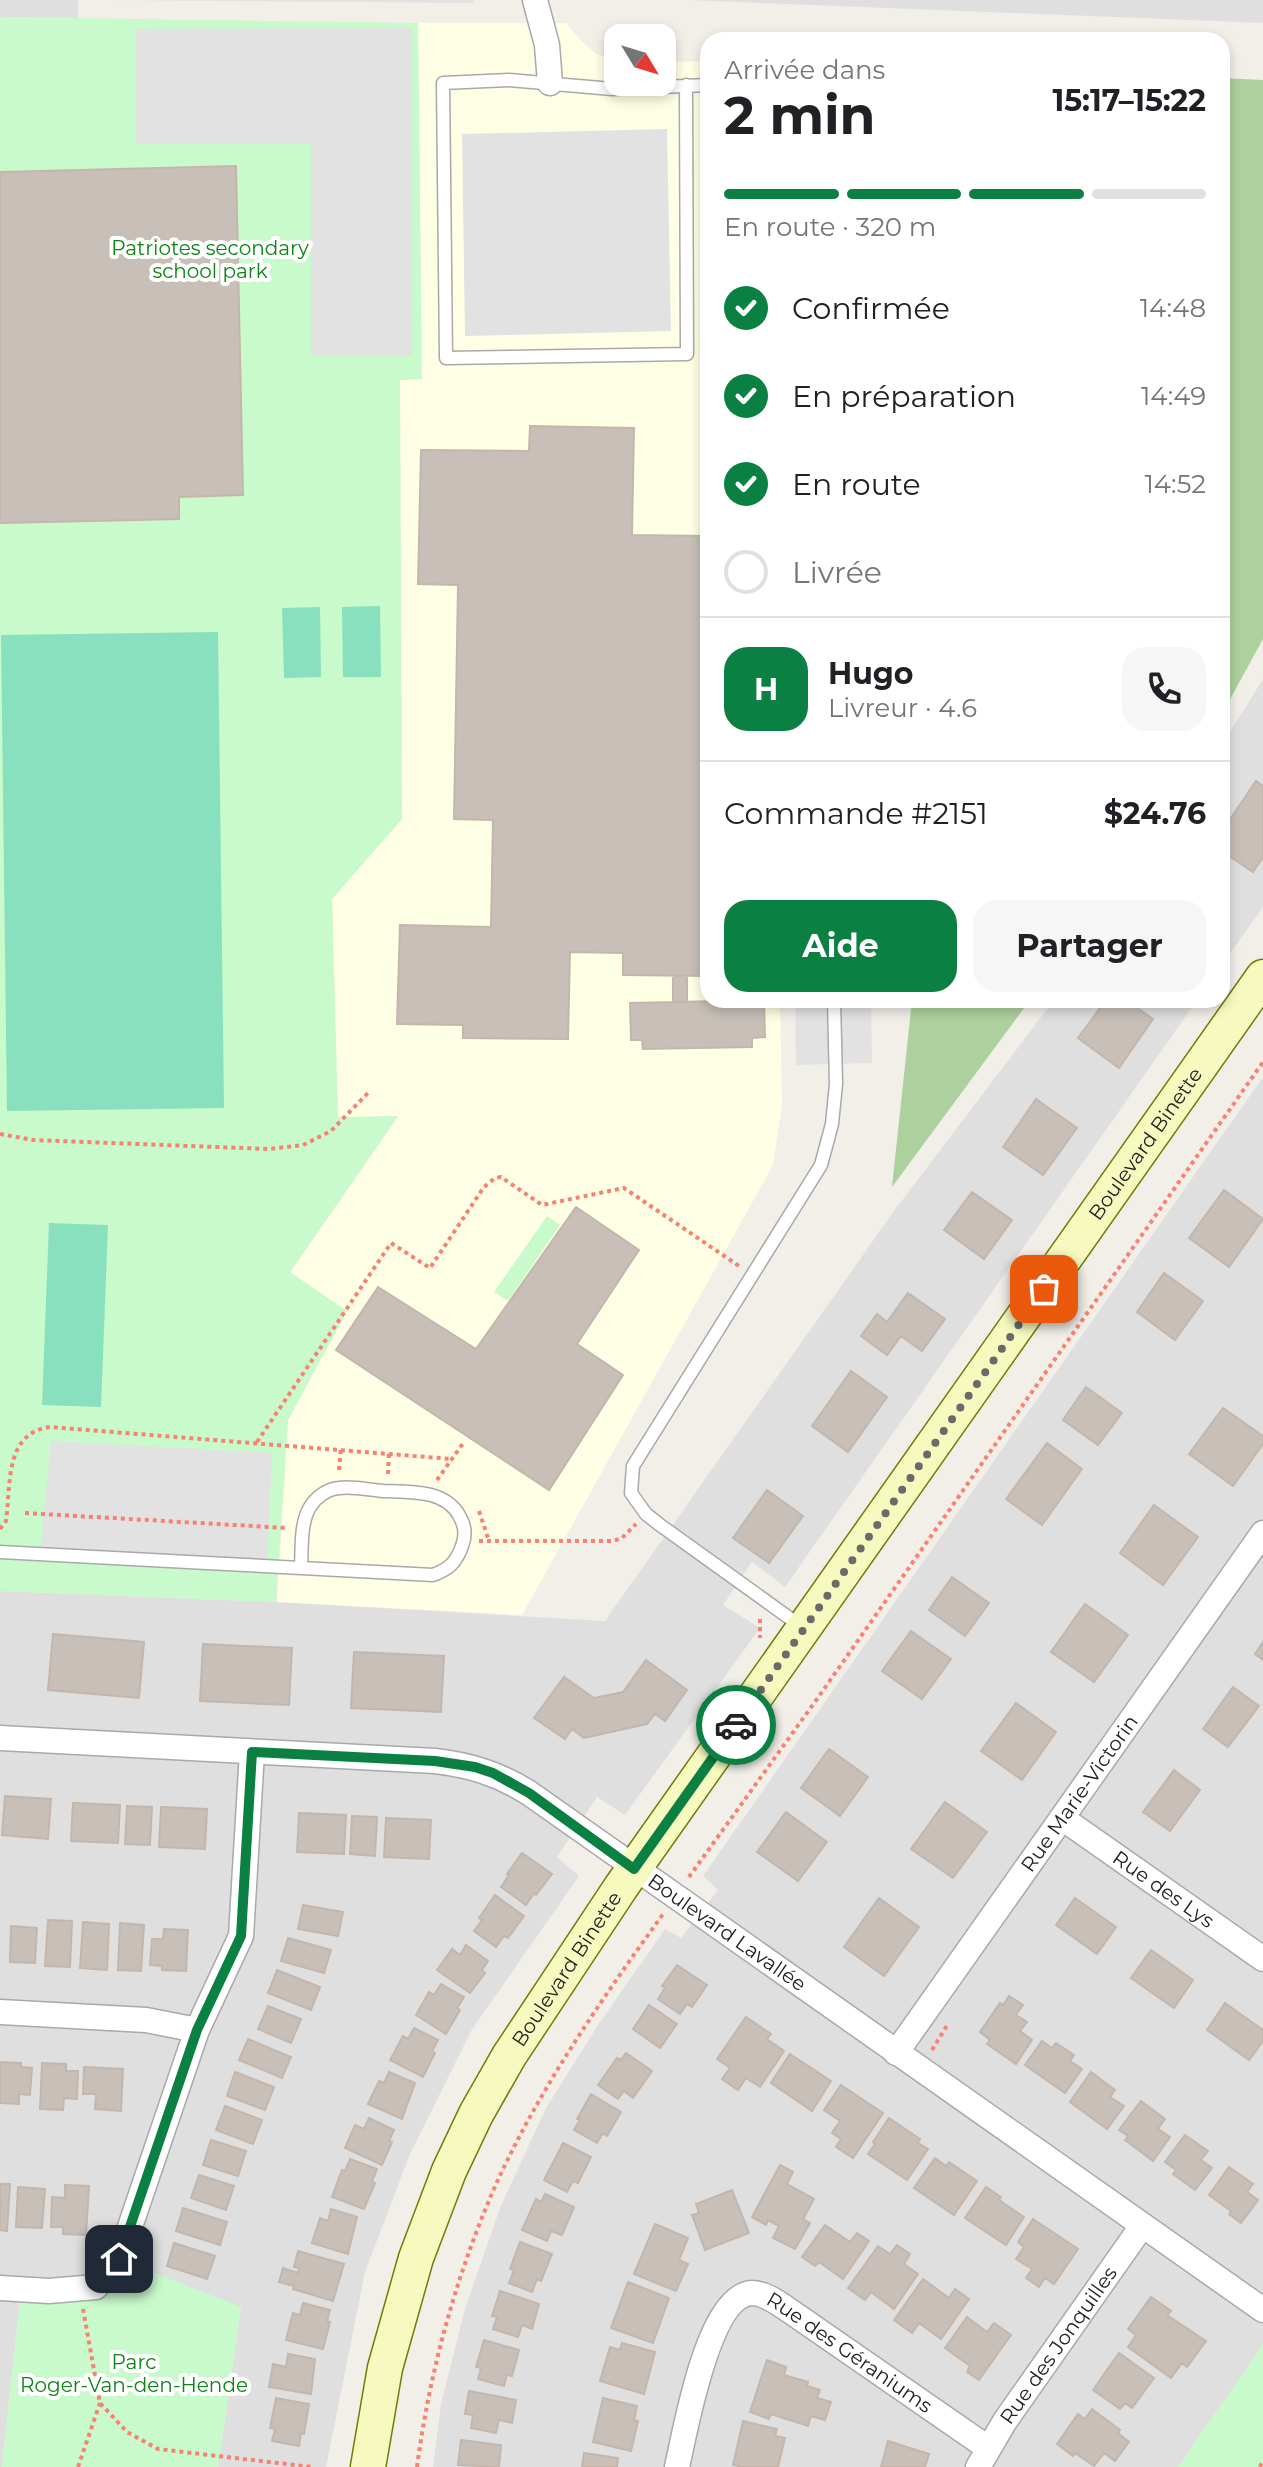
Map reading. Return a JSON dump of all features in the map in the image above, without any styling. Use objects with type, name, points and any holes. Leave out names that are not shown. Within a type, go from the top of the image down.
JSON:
[{"type":"street","points":[[535,0],[547,45],[550,83]]},
{"type":"street","name":"Boulevard Binette","points":[[384,2467],[395,2398],[413,2321],[441,2235],[496,2110],[642,1874],[1263,977]]},
{"type":"street","name":"Boulevard Binette","points":[[811,1633],[1263,1005]]},
{"type":"street","name":"Rue Marie-Victorin","points":[[896,2053],[1263,1533]]},
{"type":"street","name":"Boulevard Lavallée","points":[[0,1738],[427,1761],[475,1767],[493,1773],[529,1793],[1254,2304]]},
{"type":"street","points":[[0,2288],[49,2291],[96,2287],[119,2259],[197,2030],[241,1936],[252,1752]]},
{"type":"street","name":"Rue des Lys","points":[[1062,1818],[1263,1959]]},
{"type":"street","name":"Boulevard Binette","points":[[368,2467],[380,2392],[397,2319],[425,2232],[449,2171],[486,2095],[566,1968],[642,1874]]},
{"type":"street","points":[[0,2012],[146,2020],[197,2030]]},
{"type":"street","name":"Rue des Jonquilles","points":[[983,2458],[1142,2226]]},
{"type":"street","name":"Rue des Géraniums","points":[[677,2467],[695,2391],[718,2323],[735,2299],[753,2293],[782,2306],[983,2458]]},
{"type":"lane","points":[[686,85],[687,354],[446,358],[443,83],[509,80],[612,89],[686,85],[700,85]]},
{"type":"lane","points":[[811,1633],[646,1514],[631,1493],[633,1466],[821,1165],[832,1124],[836,1084],[834,1008]]},
{"type":"lane","points":[[0,1552],[301,1568],[433,1575],[448,1569],[458,1558],[464,1541],[464,1525],[456,1510],[428,1494],[338,1488],[322,1494],[305,1516],[301,1568]]},
{"type":"path","points":[[698,1881],[693,1873],[1263,1062]]},
{"type":"path","points":[[0,1134],[33,1140],[269,1149],[303,1145],[331,1131],[368,1093]]},
{"type":"path","points":[[257,1442],[391,1243],[430,1268],[484,1187],[495,1178],[501,1177],[542,1205],[624,1188],[753,1275]]},
{"type":"path","points":[[0,1529],[6,1521],[15,1448],[37,1429],[50,1427],[341,1448],[452,1459]]},
{"type":"path","points":[[437,1481],[464,1442]]},
{"type":"path","points":[[329,1477],[339,1473],[341,1448]]},
{"type":"path","points":[[25,1513],[288,1528],[293,1517]]},
{"type":"path","points":[[464,1541],[613,1541],[622,1538],[646,1514]]},
{"type":"path","points":[[760,1641],[761,1616]]},
{"type":"path","points":[[417,2467],[431,2386],[448,2318],[496,2184],[561,2065],[657,1924]]},
{"type":"path","points":[[78,2467],[100,2403],[79,2289]]},
{"type":"path","points":[[100,2403],[127,2432],[158,2449],[312,2467]]},
{"type":"path","points":[[1260,2467],[1263,2460]]},
{"type":"shaded area","points":[[0,0],[78,0],[78,18],[0,17]]},
{"type":"shaded area","points":[[108,0],[473,0],[474,3]]},
{"type":"shaded area","points":[[688,0],[1263,0],[1263,23]]},
{"type":"shaded area","points":[[418,23],[566,23],[582,42],[604,57],[604,96],[676,96],[676,62],[700,61],[700,1008],[780,1008],[782,1105],[773,1165],[522,1615],[277,1602],[288,1420],[347,1311],[290,1273],[398,1117],[338,1117],[332,899],[402,818],[400,380],[422,379]]},
{"type":"shaded area","points":[[412,28],[412,355],[311,356],[311,143],[136,144],[136,29]]},
{"type":"shaded area","points":[[667,129],[671,331],[465,336],[462,134]]},
{"type":"shaded area","points":[[1263,679],[1263,907],[1230,954],[1230,732]]},
{"type":"shaded area","points":[[795,1008],[871,1008],[872,1063],[796,1065]]},
{"type":"shaded area","points":[[1048,1008],[1191,1008],[785,1587],[752,1562],[723,1605],[760,1628],[625,1815],[597,1797],[557,1857],[579,1876],[471,2031],[410,2154],[365,2272],[326,2467],[218,2467],[241,2307],[96,2287],[21,2290],[0,2467],[0,1591],[276,1602],[605,1621],[894,1211]]},
{"type":"shaded area","points":[[1263,1077],[1263,2345],[1178,2467],[433,2467],[441,2404],[465,2309],[500,2208],[546,2108],[600,2022],[665,1929],[681,1938],[718,1890],[703,1876]]},
{"type":"shaded area","points":[[51,1441],[272,1453],[267,1566],[40,1554]]},
{"type":"green space","name":"Patriotes secondary school park","points":[[0,17],[418,23],[422,379],[400,380],[402,819],[332,899],[338,1117],[398,1116],[290,1272],[347,1311],[288,1420],[276,1602],[0,1591]]},
{"type":"green space","points":[[1230,78],[1263,80],[1263,639],[1230,699]]},
{"type":"green space","points":[[380,606],[381,677],[343,677],[342,607]]},
{"type":"green space","points":[[320,607],[321,677],[284,678],[282,608]]},
{"type":"green space","points":[[218,632],[224,1108],[7,1111],[1,635]]},
{"type":"green space","points":[[911,1008],[1024,1008],[892,1187]]},
{"type":"green space","points":[[547,1216],[560,1225],[508,1301],[494,1292]]},
{"type":"green space","points":[[49,1223],[108,1225],[101,1407],[42,1405]]},
{"type":"green space","name":"Parc Roger-Van-den-Hende","points":[[119,2259],[241,2307],[218,2467],[2,2467],[21,2289],[96,2287]]},
{"type":"green space","points":[[1263,2345],[1263,2467],[1178,2467]]},
{"type":"building","points":[[236,166],[243,495],[179,497],[179,519],[0,523],[0,172]]},
{"type":"building","points":[[530,426],[634,428],[632,535],[700,536],[700,976],[623,975],[623,953],[570,952],[568,1039],[463,1038],[463,1025],[397,1024],[400,925],[491,927],[493,820],[454,819],[458,585],[418,584],[421,450],[529,451]]},
{"type":"building","points":[[1256,781],[1263,786],[1263,857],[1253,872],[1230,856],[1230,819]]},
{"type":"building","points":[[673,976],[687,976],[687,1002],[673,1002]]},
{"type":"building","points":[[700,1001],[700,1008],[764,1008],[765,1037],[752,1038],[752,1047],[643,1049],[642,1040],[631,1040],[630,1003]]},
{"type":"building","points":[[1100,1008],[1137,1008],[1153,1019],[1119,1068],[1078,1038]]},
{"type":"building","points":[[1036,1099],[1077,1128],[1043,1175],[1003,1147]]},
{"type":"building","points":[[1224,1190],[1263,1219],[1229,1267],[1189,1238]]},
{"type":"building","points":[[972,1192],[1012,1220],[984,1259],[944,1230]]},
{"type":"building","points":[[576,1207],[639,1250],[577,1344],[623,1375],[549,1490],[336,1350],[378,1287],[476,1349]]},
{"type":"building","points":[[1164,1273],[1203,1301],[1175,1340],[1137,1312]]},
{"type":"building","points":[[908,1293],[945,1319],[922,1351],[901,1336],[887,1355],[861,1336],[877,1314],[887,1322]]},
{"type":"building","points":[[851,1371],[887,1397],[848,1452],[812,1426]]},
{"type":"building","points":[[1086,1387],[1122,1413],[1098,1445],[1063,1420]]},
{"type":"building","points":[[1223,1408],[1263,1436],[1263,1444],[1233,1486],[1189,1454]]},
{"type":"building","points":[[1047,1443],[1082,1469],[1042,1525],[1006,1499]]},
{"type":"building","points":[[767,1490],[803,1516],[769,1563],[733,1538]]},
{"type":"building","points":[[1154,1505],[1198,1537],[1163,1585],[1120,1553]]},
{"type":"building","points":[[952,1577],[989,1603],[965,1636],[929,1610]]},
{"type":"building","points":[[1085,1604],[1128,1635],[1094,1682],[1051,1652]]},
{"type":"building","points":[[911,1631],[951,1659],[922,1699],[882,1671]]},
{"type":"building","points":[[53,1634],[144,1642],[139,1698],[48,1690]]},
{"type":"building","points":[[1263,1642],[1263,1660],[1255,1654]]},
{"type":"building","points":[[203,1644],[292,1648],[289,1705],[200,1701]]},
{"type":"building","points":[[354,1652],[444,1656],[441,1712],[351,1708]]},
{"type":"building","points":[[646,1660],[687,1690],[665,1721],[655,1714],[647,1724],[584,1738],[572,1729],[565,1739],[534,1718],[564,1677],[594,1698],[623,1692]]},
{"type":"building","points":[[1233,1687],[1259,1706],[1228,1747],[1203,1729]]},
{"type":"building","points":[[1016,1703],[1056,1732],[1022,1780],[981,1751]]},
{"type":"building","points":[[829,1749],[868,1777],[840,1816],[801,1788]]},
{"type":"building","points":[[1174,1770],[1200,1790],[1170,1831],[1143,1812]]},
{"type":"building","points":[[5,1796],[51,1799],[48,1839],[2,1835]]},
{"type":"building","points":[[945,1802],[987,1832],[953,1878],[911,1849]]},
{"type":"building","points":[[73,1803],[120,1805],[118,1843],[71,1841]]},
{"type":"building","points":[[127,1806],[152,1807],[150,1845],[125,1844]]},
{"type":"building","points":[[161,1807],[207,1809],[205,1849],[159,1847]]},
{"type":"building","points":[[786,1812],[827,1842],[798,1881],[757,1852]]},
{"type":"building","points":[[299,1813],[346,1815],[344,1854],[297,1852]]},
{"type":"building","points":[[352,1816],[377,1817],[375,1856],[350,1854]]},
{"type":"building","points":[[386,1818],[431,1820],[429,1859],[384,1857]]},
{"type":"building","points":[[522,1853],[552,1874],[526,1905],[501,1887]]},
{"type":"building","points":[[495,1895],[524,1916],[508,1938],[504,1936],[496,1947],[474,1931]]},
{"type":"building","points":[[879,1898],[919,1927],[884,1976],[844,1947]]},
{"type":"building","points":[[1075,1898],[1116,1927],[1097,1954],[1056,1925]]},
{"type":"building","points":[[303,1905],[343,1912],[338,1936],[298,1929]]},
{"type":"building","points":[[48,1920],[72,1921],[70,1967],[45,1966]]},
{"type":"building","points":[[83,1922],[109,1924],[107,1970],[80,1968]]},
{"type":"building","points":[[120,1923],[144,1925],[141,1971],[118,1970]]},
{"type":"building","points":[[11,1926],[37,1928],[35,1963],[10,1962]]},
{"type":"building","points":[[164,1929],[188,1930],[186,1971],[162,1970],[162,1966],[150,1965],[152,1939],[163,1939]]},
{"type":"building","points":[[288,1938],[331,1950],[324,1973],[281,1961]]},
{"type":"building","points":[[466,1945],[488,1961],[482,1970],[485,1973],[470,1993],[437,1970],[452,1949],[460,1955]]},
{"type":"building","points":[[1151,1950],[1193,1980],[1174,2008],[1131,1978]]},
{"type":"building","points":[[677,1965],[707,1985],[692,2007],[687,2004],[680,2014],[658,1999],[665,1988],[662,1986]]},
{"type":"building","points":[[277,1970],[320,1987],[311,2010],[268,1993]]},
{"type":"building","points":[[441,1984],[464,1997],[446,2034],[416,2015],[429,1992],[434,1995]]},
{"type":"building","points":[[1009,1996],[1023,2005],[1016,2015],[1027,2022],[1020,2031],[1032,2040],[1016,2064],[987,2044],[990,2040],[980,2032],[1000,2003],[1003,2005]]},
{"type":"building","points":[[1225,2003],[1263,2030],[1263,2041],[1249,2060],[1207,2030]]},
{"type":"building","points":[[649,2005],[677,2024],[660,2048],[633,2029]]},
{"type":"building","points":[[268,2006],[301,2019],[291,2043],[258,2029]]},
{"type":"building","points":[[746,2017],[771,2034],[767,2039],[784,2051],[760,2087],[746,2078],[738,2090],[722,2079],[730,2068],[717,2059]]},
{"type":"building","points":[[414,2028],[438,2040],[423,2077],[390,2060],[403,2036],[408,2039]]},
{"type":"building","points":[[248,2039],[291,2057],[282,2078],[239,2060]]},
{"type":"building","points":[[1042,2041],[1052,2048],[1056,2043],[1074,2055],[1070,2061],[1082,2069],[1065,2093],[1025,2065]]},
{"type":"building","points":[[626,2053],[652,2071],[633,2098],[624,2091],[618,2099],[598,2085],[617,2058],[621,2060]]},
{"type":"building","points":[[790,2054],[831,2081],[812,2111],[771,2083]]},
{"type":"building","points":[[0,2062],[21,2063],[21,2067],[32,2068],[30,2095],[19,2094],[19,2104],[0,2103]]},
{"type":"building","points":[[42,2063],[66,2064],[66,2071],[78,2071],[77,2099],[64,2098],[63,2110],[40,2109]]},
{"type":"building","points":[[84,2067],[123,2069],[121,2111],[95,2109],[96,2094],[83,2094]]},
{"type":"building","points":[[235,2072],[274,2087],[265,2110],[227,2096]]},
{"type":"building","points":[[389,2072],[415,2083],[402,2119],[368,2104],[379,2081],[384,2083]]},
{"type":"building","points":[[1091,2072],[1115,2090],[1110,2097],[1124,2106],[1107,2129],[1070,2102]]},
{"type":"building","points":[[841,2085],[883,2113],[853,2158],[836,2147],[841,2139],[832,2133],[840,2121],[824,2110]]},
{"type":"building","points":[[591,2094],[621,2112],[607,2136],[603,2133],[597,2143],[574,2130]]},
{"type":"building","points":[[1141,2101],[1165,2119],[1158,2129],[1170,2137],[1153,2161],[1125,2140],[1128,2136],[1119,2130]]},
{"type":"building","points":[[225,2106],[262,2120],[253,2144],[216,2130]]},
{"type":"building","points":[[369,2118],[394,2130],[382,2165],[345,2148],[355,2125],[364,2129]]},
{"type":"building","points":[[889,2118],[920,2139],[918,2143],[928,2149],[907,2180],[868,2154]]},
{"type":"building","points":[[1185,2135],[1208,2151],[1201,2160],[1212,2168],[1195,2190],[1173,2174],[1176,2170],[1165,2162]]},
{"type":"building","points":[[211,2140],[246,2151],[238,2176],[203,2165]]},
{"type":"building","points":[[563,2143],[591,2157],[578,2183],[573,2181],[567,2192],[544,2180]]},
{"type":"building","points":[[935,2158],[946,2166],[949,2162],[977,2181],[954,2215],[914,2188]]},
{"type":"building","points":[[350,2159],[377,2169],[372,2181],[375,2183],[364,2209],[332,2197],[342,2170],[345,2171]]},
{"type":"building","points":[[780,2165],[793,2172],[787,2184],[814,2199],[803,2219],[810,2223],[795,2249],[773,2238],[779,2226],[768,2220],[766,2225],[752,2217]]},
{"type":"building","points":[[1229,2167],[1253,2184],[1247,2192],[1258,2200],[1241,2223],[1229,2214],[1231,2211],[1209,2195]]},
{"type":"building","points":[[199,2175],[234,2186],[226,2210],[191,2198]]},
{"type":"building","points":[[0,2184],[10,2184],[7,2231],[0,2230]]},
{"type":"building","points":[[65,2185],[89,2186],[86,2235],[63,2234],[63,2227],[51,2227],[52,2197],[65,2198]]},
{"type":"building","points":[[18,2187],[45,2189],[42,2228],[16,2227]]},
{"type":"building","points":[[986,2187],[1024,2217],[1006,2245],[965,2218]]},
{"type":"building","points":[[732,2190],[749,2233],[705,2250],[692,2215],[699,2213],[696,2204]]},
{"type":"building","points":[[545,2194],[574,2207],[562,2235],[551,2231],[547,2241],[522,2230],[536,2199],[541,2202]]},
{"type":"building","points":[[183,2208],[227,2222],[220,2245],[176,2231]]},
{"type":"building","points":[[331,2209],[357,2217],[348,2254],[312,2243],[320,2218],[328,2221]]},
{"type":"building","points":[[1033,2219],[1078,2249],[1054,2284],[1045,2278],[1039,2287],[1026,2278],[1032,2269],[1016,2259],[1024,2247],[1018,2242]]},
{"type":"building","points":[[655,2224],[688,2238],[679,2260],[688,2264],[676,2291],[634,2274]]},
{"type":"building","points":[[825,2225],[850,2242],[857,2233],[869,2241],[843,2279],[819,2262],[815,2266],[802,2257]]},
{"type":"building","points":[[520,2242],[552,2254],[541,2281],[537,2279],[532,2292],[509,2283],[514,2270],[510,2269]]},
{"type":"building","points":[[174,2243],[215,2256],[207,2279],[167,2266]]},
{"type":"building","points":[[897,2245],[910,2254],[904,2264],[918,2274],[894,2309],[871,2292],[865,2300],[848,2288],[878,2246],[890,2254]]},
{"type":"building","points":[[298,2251],[344,2264],[333,2301],[279,2282],[283,2268],[298,2273],[299,2268],[294,2267]]},
{"type":"building","points":[[923,2279],[949,2298],[955,2289],[969,2299],[941,2339],[919,2323],[912,2333],[894,2320]]},
{"type":"building","points":[[628,2282],[669,2298],[653,2343],[611,2328]]},
{"type":"building","points":[[500,2291],[539,2304],[532,2329],[522,2325],[518,2337],[493,2329],[497,2317],[492,2316]]},
{"type":"building","points":[[1151,2297],[1171,2311],[1167,2315],[1206,2341],[1187,2367],[1182,2363],[1171,2378],[1128,2347],[1136,2335],[1128,2329]]},
{"type":"building","points":[[303,2303],[330,2310],[323,2349],[286,2340],[293,2313],[300,2315]]},
{"type":"building","points":[[967,2317],[987,2332],[994,2323],[1011,2335],[979,2380],[967,2372],[970,2366],[945,2348]]},
{"type":"building","points":[[484,2340],[519,2350],[512,2376],[507,2375],[504,2386],[478,2379],[481,2368],[476,2367]]},
{"type":"building","points":[[622,2343],[655,2352],[644,2394],[600,2381],[610,2347],[620,2350]]},
{"type":"building","points":[[1119,2353],[1154,2378],[1132,2408],[1125,2403],[1120,2409],[1093,2390]]},
{"type":"building","points":[[288,2354],[315,2359],[311,2394],[269,2387],[273,2364],[286,2367]]},
{"type":"building","points":[[767,2360],[786,2367],[784,2375],[808,2382],[807,2386],[820,2390],[817,2398],[831,2402],[825,2420],[811,2416],[808,2426],[771,2414],[769,2419],[750,2412]]},
{"type":"building","points":[[469,2391],[516,2400],[512,2423],[499,2420],[496,2433],[471,2428],[473,2415],[465,2414]]},
{"type":"building","points":[[276,2398],[309,2404],[299,2446],[272,2441],[275,2429],[270,2428]]},
{"type":"building","points":[[603,2398],[637,2406],[634,2420],[638,2421],[631,2451],[593,2442]]},
{"type":"building","points":[[1092,2409],[1120,2430],[1118,2433],[1129,2442],[1115,2461],[1104,2453],[1094,2466],[1057,2444],[1078,2414],[1085,2419]]},
{"type":"building","points":[[743,2421],[777,2429],[775,2436],[785,2438],[778,2467],[733,2465]]},
{"type":"building","points":[[461,2440],[501,2445],[499,2467],[458,2465]]},
{"type":"building","points":[[888,2441],[929,2454],[925,2467],[881,2467]]},
{"type":"building","points":[[584,2453],[618,2458],[617,2467],[582,2467]]},
{"type":"way so far","points":[[736,1725],[1044,1289]]},
{"type":"route","points":[[119,2259],[197,2030],[241,1936],[252,1752],[435,1761],[475,1767],[493,1773],[529,1793],[634,1869],[736,1725]]}]
